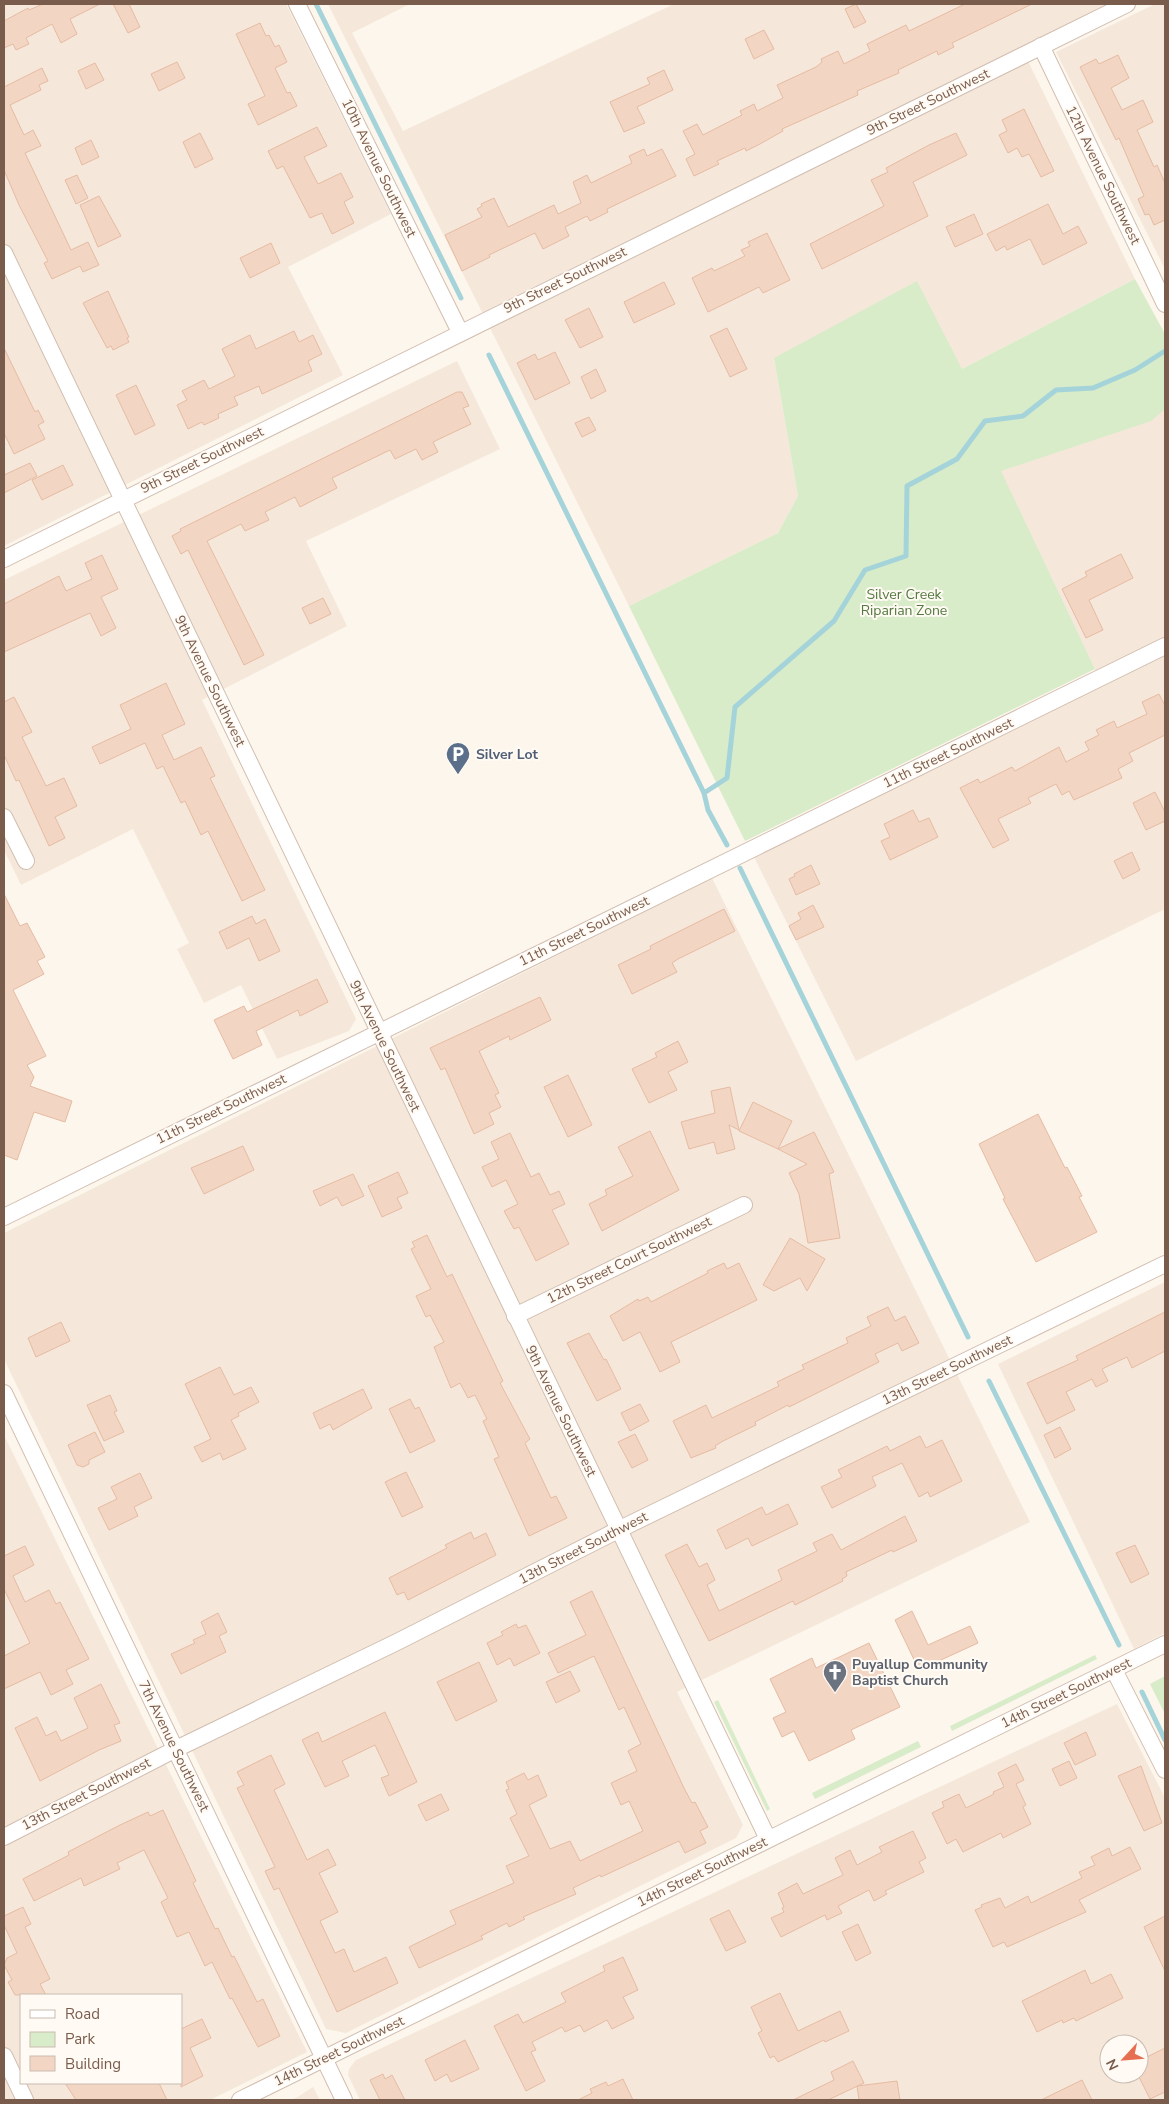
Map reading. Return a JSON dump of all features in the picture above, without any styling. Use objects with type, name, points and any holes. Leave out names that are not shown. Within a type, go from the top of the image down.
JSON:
[{"type":"street","name":"10th Avenue Southwest","points":[[297,4],[460,332]]},
{"type":"street","name":"9th Street Southwest","points":[[4,559],[1127,4]]},
{"type":"street","name":"12th Avenue Southwest","points":[[1041,46],[1165,304]]},
{"type":"street","name":"9th Avenue Southwest","points":[[4,253],[768,1839]]},
{"type":"street","name":"11th Street Southwest","points":[[4,1217],[378,1031],[1165,646]]},
{"type":"street","points":[[4,817],[26,861]]},
{"type":"street","name":"12th Street Court Southwest","points":[[515,1316],[744,1205]]},
{"type":"street","name":"13th Street Southwest","points":[[4,1836],[176,1749],[397,1642],[618,1530],[1165,1264]]},
{"type":"street","name":"7th Avenue Southwest","points":[[4,1393],[344,2100]]},
{"type":"street","name":"14th Street Southwest","points":[[240,2100],[1165,1644]]},
{"type":"street","points":[[1114,1670],[1165,1770]]},
{"type":"street","points":[[4,2056],[25,2100]]},
{"type":"shaded area","points":[[4,4],[286,4],[391,214],[288,267],[343,375],[4,546]]},
{"type":"shaded area","points":[[328,4],[410,4],[352,33],[403,131],[674,4],[1106,4],[1021,47],[1135,279],[962,369],[774,358],[798,496],[778,533],[629,606]]},
{"type":"shaded area","points":[[1155,4],[1165,4],[1165,269],[1056,52]]},
{"type":"shaded area","points":[[457,361],[500,449],[306,541],[347,626],[202,700],[356,1019],[349,1031],[277,1059],[241,985],[204,1003],[177,949],[189,943],[133,829],[21,885],[4,850],[4,580]]},
{"type":"shaded area","points":[[1165,386],[1165,909],[856,1061],[754,857],[1102,684],[1000,471]]},
{"type":"shaded area","points":[[712,878],[1030,1522],[677,1692],[743,1825],[736,1838],[346,2033],[326,2029],[4,1359],[4,1233]]},
{"type":"shaded area","points":[[1165,1282],[1165,1633],[1134,1649],[998,1364]]},
{"type":"shaded area","points":[[4,1435],[307,2052],[210,2100],[4,2100]]},
{"type":"shaded area","points":[[1117,1704],[1165,1798],[1165,2100],[360,2100],[348,2075],[349,2069],[356,2060]]},
{"type":"shaded area","points":[[313,2087],[320,2100],[290,2100],[296,2098]]},
{"type":"green space","name":"Silver Creek Riparian Zone","points":[[1135,279],[1165,334],[1165,409],[1151,421],[1001,471],[1095,669],[745,841],[629,606],[778,533],[798,496],[774,358],[917,281],[962,369]]},
{"type":"green space","points":[[1095,1655],[1097,1659],[952,1731],[950,1726]]},
{"type":"green space","points":[[1165,1676],[1165,1714],[1150,1684]]},
{"type":"green space","points":[[718,1700],[770,1809],[767,1811],[714,1702]]},
{"type":"green space","points":[[918,1741],[921,1747],[815,1799],[812,1793]]},
{"type":"building","points":[[43,4],[100,4],[70,19],[77,34],[61,43],[52,24],[26,38],[29,44],[16,50],[13,44],[4,48],[4,21],[28,8],[29,10]]},
{"type":"building","points":[[113,4],[129,4],[140,27],[128,33]]},
{"type":"building","points":[[856,4],[866,22],[854,28],[845,9]]},
{"type":"building","points":[[965,4],[1032,4],[952,43],[954,47],[938,55],[937,51],[898,70],[899,73],[857,91],[858,95],[782,129],[783,131],[746,151],[745,148],[717,161],[719,164],[694,176],[686,159],[695,154],[683,131],[697,124],[703,135],[742,115],[740,111],[754,104],[757,111],[783,98],[777,85],[816,67],[822,62],[821,59],[838,51],[844,64],[870,51],[867,44],[906,25],[909,31]]},
{"type":"building","points":[[260,23],[266,36],[269,35],[275,47],[279,45],[287,62],[275,68],[287,93],[290,92],[297,106],[258,125],[248,104],[265,96],[236,34]]},
{"type":"building","points":[[764,30],[774,49],[754,59],[745,39]]},
{"type":"building","points":[[1118,55],[1129,78],[1111,88],[1122,110],[1143,100],[1153,122],[1137,130],[1154,167],[1157,165],[1165,183],[1165,220],[1154,225],[1149,214],[1145,215],[1138,199],[1144,196],[1119,138],[1116,140],[1080,67],[1096,59],[1099,64]]},
{"type":"building","points":[[177,62],[185,78],[159,91],[151,74]]},
{"type":"building","points":[[95,63],[104,80],[86,89],[78,71]]},
{"type":"building","points":[[42,68],[48,81],[39,85],[41,90],[10,105],[24,135],[33,130],[41,146],[25,153],[71,250],[88,242],[99,265],[83,272],[80,266],[52,279],[44,263],[48,261],[19,205],[4,170],[4,87]]},
{"type":"building","points":[[664,70],[673,90],[637,107],[645,123],[624,132],[610,102],[650,84],[647,78]]},
{"type":"building","points":[[1024,109],[1054,171],[1041,177],[1029,154],[1022,157],[1017,148],[1008,153],[999,135],[1007,131],[1002,120]]},
{"type":"building","points":[[317,127],[327,146],[304,157],[318,184],[341,173],[353,197],[344,202],[354,223],[332,234],[322,213],[310,218],[283,166],[277,169],[268,151]]},
{"type":"building","points":[[200,133],[213,159],[195,168],[183,142]]},
{"type":"building","points":[[956,133],[967,155],[913,182],[928,216],[822,269],[810,244],[884,206],[871,180],[888,172],[886,168]]},
{"type":"building","points":[[91,140],[99,157],[82,165],[75,148]]},
{"type":"building","points":[[644,149],[647,156],[662,149],[676,176],[607,209],[608,212],[590,221],[587,216],[565,227],[569,236],[543,249],[535,233],[489,255],[490,257],[462,271],[445,235],[482,217],[477,209],[482,206],[481,204],[494,198],[508,227],[554,205],[558,214],[581,203],[573,182],[587,175],[591,183],[632,163],[629,156]]},
{"type":"building","points":[[77,175],[88,198],[76,204],[65,180]]},
{"type":"building","points":[[99,196],[121,236],[98,247],[80,205]]},
{"type":"building","points":[[1048,204],[1063,234],[1078,226],[1087,243],[1043,265],[1030,239],[1007,250],[1005,246],[996,251],[987,234]]},
{"type":"building","points":[[974,214],[983,234],[955,247],[946,227]]},
{"type":"building","points":[[767,233],[790,280],[763,293],[759,287],[708,312],[692,278],[712,268],[714,271],[745,256],[741,250],[750,246],[748,242]]},
{"type":"building","points":[[271,243],[280,263],[250,278],[240,258]]},
{"type":"building","points":[[664,282],[675,304],[634,323],[624,302]]},
{"type":"building","points":[[108,291],[129,337],[127,338],[129,342],[113,350],[111,346],[107,348],[83,303]]},
{"type":"building","points":[[589,308],[603,337],[580,348],[565,320]]},
{"type":"building","points":[[727,328],[747,369],[730,377],[710,336]]},
{"type":"building","points":[[294,331],[299,342],[313,335],[322,354],[308,361],[312,371],[262,394],[259,386],[234,397],[238,405],[218,414],[219,418],[204,425],[202,422],[188,429],[177,405],[187,400],[182,391],[204,380],[209,389],[235,376],[222,349],[250,335],[256,349]]},
{"type":"building","points":[[4,348],[35,412],[38,410],[44,422],[38,425],[45,439],[14,454],[4,433]]},
{"type":"building","points":[[555,352],[570,383],[535,400],[517,363],[535,354],[538,360]]},
{"type":"building","points":[[596,369],[606,391],[591,399],[581,377]]},
{"type":"building","points":[[136,385],[155,425],[135,435],[116,395]]},
{"type":"building","points":[[457,392],[462,392],[469,406],[463,408],[471,424],[433,442],[438,452],[422,460],[416,449],[395,459],[390,450],[332,478],[337,488],[300,507],[295,497],[265,512],[269,520],[245,531],[241,524],[207,541],[264,655],[244,665],[188,550],[181,554],[172,536],[181,531],[180,529]]},
{"type":"building","points":[[589,417],[596,430],[582,437],[575,423]]},
{"type":"building","points":[[30,463],[37,476],[4,493],[4,475]]},
{"type":"building","points":[[63,465],[73,485],[42,500],[32,480]]},
{"type":"building","points":[[1121,554],[1133,578],[1089,600],[1103,630],[1086,638],[1062,589],[1087,576],[1085,572]]},
{"type":"building","points":[[102,555],[118,589],[101,597],[116,628],[101,636],[90,613],[4,652],[4,604],[59,576],[66,591],[92,579],[85,563]]},
{"type":"building","points":[[323,598],[331,614],[310,624],[302,608]]},
{"type":"building","points":[[166,683],[185,724],[162,735],[174,760],[201,747],[215,776],[210,778],[265,890],[242,901],[208,831],[201,835],[185,801],[181,803],[163,766],[157,769],[145,743],[100,764],[92,747],[131,729],[120,705]]},
{"type":"building","points":[[1159,694],[1165,706],[1165,735],[1129,753],[1133,761],[1118,769],[1122,778],[1074,800],[1069,791],[1062,795],[1056,784],[1028,798],[1031,803],[998,819],[1009,840],[993,848],[960,788],[978,779],[980,783],[1012,767],[1015,771],[1059,747],[1066,762],[1089,750],[1085,742],[1099,735],[1096,730],[1114,721],[1117,728],[1147,714],[1142,702]]},
{"type":"building","points":[[14,697],[32,732],[22,737],[46,786],[64,778],[77,806],[55,817],[65,838],[49,846],[19,780],[16,781],[4,755],[4,702]]},
{"type":"building","points":[[1155,792],[1165,812],[1165,821],[1146,830],[1133,803]]},
{"type":"building","points":[[913,810],[919,822],[929,818],[938,837],[890,860],[881,841],[890,837],[884,824]]},
{"type":"building","points":[[1132,852],[1140,870],[1123,879],[1114,861]]},
{"type":"building","points":[[811,865],[820,884],[796,895],[789,879],[795,876],[794,874]]},
{"type":"building","points":[[4,894],[20,926],[27,923],[45,957],[37,961],[44,974],[13,990],[46,1056],[27,1065],[34,1077],[30,1086],[72,1101],[65,1122],[34,1112],[17,1160],[4,1155]]},
{"type":"building","points":[[813,905],[824,927],[796,940],[789,926],[801,919],[798,913]]},
{"type":"building","points":[[724,909],[735,931],[678,959],[672,963],[677,972],[632,994],[618,965],[651,949],[650,946]]},
{"type":"building","points":[[252,916],[256,924],[265,919],[280,951],[259,961],[249,938],[227,949],[219,932]]},
{"type":"building","points":[[317,979],[328,1002],[300,1016],[298,1010],[256,1031],[262,1045],[233,1059],[214,1020],[244,1006],[247,1012]]},
{"type":"building","points":[[540,997],[551,1020],[510,1040],[509,1036],[479,1051],[499,1093],[495,1095],[501,1107],[489,1113],[494,1124],[474,1134],[445,1068],[441,1070],[430,1048]]},
{"type":"building","points":[[678,1041],[688,1062],[668,1072],[677,1090],[649,1103],[632,1069],[657,1057],[655,1053]]},
{"type":"building","points":[[568,1075],[592,1125],[568,1137],[544,1087]]},
{"type":"building","points":[[730,1087],[739,1130],[729,1125],[735,1149],[717,1154],[714,1142],[689,1149],[681,1122],[715,1113],[711,1091]]},
{"type":"building","points":[[753,1102],[792,1121],[778,1149],[739,1131]]},
{"type":"building","points":[[1038,1114],[1065,1168],[1067,1167],[1082,1196],[1079,1197],[1097,1232],[1036,1262],[1003,1199],[1005,1198],[979,1144]]},
{"type":"building","points":[[650,1131],[679,1190],[602,1231],[589,1204],[607,1195],[605,1190],[633,1176],[618,1147]]},
{"type":"building","points":[[814,1132],[834,1172],[829,1174],[840,1238],[808,1243],[799,1194],[789,1173],[807,1164],[778,1149]]},
{"type":"building","points":[[510,1133],[531,1177],[539,1173],[550,1195],[559,1191],[565,1204],[552,1210],[569,1244],[536,1261],[519,1227],[514,1229],[504,1211],[518,1204],[506,1180],[492,1187],[482,1167],[499,1159],[491,1142]]},
{"type":"building","points":[[243,1146],[254,1170],[204,1194],[191,1168]]},
{"type":"building","points":[[398,1172],[408,1193],[397,1198],[402,1208],[382,1217],[368,1186]]},
{"type":"building","points":[[353,1174],[364,1196],[342,1206],[337,1197],[320,1206],[313,1191]]},
{"type":"building","points":[[427,1235],[447,1277],[452,1274],[503,1381],[500,1383],[530,1439],[525,1443],[551,1498],[556,1496],[567,1518],[529,1536],[494,1459],[499,1457],[483,1421],[487,1419],[475,1395],[468,1398],[460,1383],[451,1388],[434,1347],[444,1342],[430,1315],[426,1317],[416,1296],[431,1289],[411,1249],[415,1247],[412,1242]]},
{"type":"building","points":[[790,1238],[825,1259],[807,1291],[800,1278],[774,1291],[763,1285]]},
{"type":"building","points":[[724,1263],[727,1269],[739,1263],[757,1300],[671,1342],[680,1362],[660,1372],[640,1332],[623,1341],[610,1316],[638,1299],[639,1301],[648,1297],[651,1302]]},
{"type":"building","points":[[888,1307],[895,1321],[905,1316],[919,1343],[902,1351],[898,1343],[875,1354],[879,1362],[789,1407],[788,1405],[755,1422],[756,1425],[723,1441],[715,1446],[716,1448],[691,1458],[673,1421],[706,1405],[712,1418],[779,1386],[777,1382],[804,1369],[802,1365],[848,1343],[846,1338],[871,1326],[867,1317]]},
{"type":"building","points":[[1165,1312],[1165,1351],[1132,1368],[1127,1357],[1102,1369],[1108,1381],[1096,1387],[1092,1379],[1066,1392],[1075,1410],[1047,1424],[1027,1383],[1078,1360],[1076,1356]]},
{"type":"building","points":[[61,1322],[70,1341],[36,1357],[28,1338]]},
{"type":"building","points":[[589,1333],[604,1360],[606,1359],[621,1389],[597,1401],[567,1343]]},
{"type":"building","points":[[220,1367],[234,1395],[251,1387],[259,1402],[238,1413],[239,1416],[231,1420],[246,1449],[223,1460],[220,1453],[202,1462],[194,1447],[211,1439],[185,1384]]},
{"type":"building","points":[[363,1389],[372,1408],[333,1430],[330,1424],[320,1429],[313,1413]]},
{"type":"building","points":[[110,1395],[117,1411],[114,1412],[124,1432],[104,1441],[87,1405]]},
{"type":"building","points":[[410,1399],[415,1409],[419,1407],[435,1441],[410,1453],[389,1409]]},
{"type":"building","points":[[640,1404],[649,1421],[630,1431],[621,1413]]},
{"type":"building","points":[[1060,1427],[1071,1449],[1055,1458],[1044,1435]]},
{"type":"building","points":[[95,1432],[105,1452],[89,1460],[89,1464],[83,1467],[77,1465],[68,1445]]},
{"type":"building","points":[[635,1434],[648,1460],[632,1468],[618,1442]]},
{"type":"building","points":[[920,1436],[926,1448],[942,1440],[962,1481],[930,1497],[928,1492],[919,1497],[902,1463],[872,1477],[876,1486],[832,1508],[821,1487],[842,1477],[838,1470],[887,1446],[890,1451]]},
{"type":"building","points":[[406,1472],[423,1507],[402,1517],[385,1482]]},
{"type":"building","points":[[140,1473],[152,1498],[134,1507],[138,1516],[109,1530],[98,1508],[117,1499],[111,1487]]},
{"type":"building","points":[[788,1504],[798,1524],[752,1546],[748,1538],[726,1549],[717,1530],[762,1507],[766,1515]]},
{"type":"building","points":[[905,1516],[917,1541],[893,1552],[892,1550],[846,1572],[847,1576],[842,1579],[843,1581],[795,1605],[793,1601],[709,1641],[665,1555],[687,1544],[699,1567],[707,1563],[715,1580],[707,1585],[719,1611],[782,1580],[778,1570],[817,1551],[813,1543],[832,1534],[841,1550]]},
{"type":"building","points":[[471,1532],[474,1539],[486,1533],[496,1555],[408,1600],[404,1592],[397,1595],[389,1578],[447,1548],[445,1545]]},
{"type":"building","points":[[1135,1545],[1149,1574],[1131,1583],[1116,1553]]},
{"type":"building","points":[[25,1546],[34,1565],[13,1576],[25,1602],[49,1590],[56,1604],[60,1602],[89,1659],[66,1670],[73,1684],[51,1695],[40,1672],[4,1689],[4,1656],[30,1643],[4,1589],[4,1556]]},
{"type":"building","points":[[592,1591],[684,1788],[692,1803],[695,1802],[708,1827],[700,1831],[706,1843],[685,1853],[679,1841],[601,1877],[600,1875],[573,1888],[576,1894],[523,1917],[525,1919],[509,1927],[507,1923],[481,1936],[483,1939],[419,1968],[409,1947],[456,1924],[450,1911],[514,1883],[506,1866],[529,1856],[510,1818],[517,1814],[506,1790],[509,1789],[506,1782],[524,1773],[528,1780],[538,1775],[547,1796],[529,1805],[550,1849],[570,1841],[580,1861],[643,1831],[629,1801],[621,1805],[611,1783],[637,1771],[628,1751],[641,1744],[624,1707],[619,1710],[594,1656],[558,1673],[548,1653],[586,1635],[570,1602]]},
{"type":"building","points":[[912,1611],[928,1645],[970,1626],[978,1643],[919,1670],[895,1620]]},
{"type":"building","points":[[218,1613],[227,1632],[219,1636],[226,1652],[181,1674],[171,1654],[195,1643],[193,1640],[206,1634],[201,1622]]},
{"type":"building","points":[[516,1624],[518,1628],[526,1625],[540,1653],[514,1666],[510,1658],[497,1665],[487,1643],[503,1635],[501,1632]]},
{"type":"building","name":"Puyallup Community Baptist Church","points":[[869,1643],[900,1707],[851,1730],[855,1739],[809,1761],[794,1731],[782,1737],[773,1718],[786,1712],[770,1679],[812,1658],[816,1668]]},
{"type":"building","points":[[479,1662],[497,1701],[456,1721],[437,1682]]},
{"type":"building","points":[[570,1671],[580,1691],[556,1703],[546,1682]]},
{"type":"building","points":[[101,1684],[120,1723],[114,1725],[121,1741],[99,1750],[40,1781],[15,1728],[37,1717],[46,1736],[56,1731],[61,1741],[88,1728],[74,1698]]},
{"type":"building","points":[[385,1712],[417,1782],[389,1796],[381,1778],[389,1775],[375,1745],[342,1761],[349,1776],[325,1787],[302,1740],[318,1732],[322,1742]]},
{"type":"building","points":[[1086,1732],[1096,1755],[1075,1765],[1064,1743]]},
{"type":"building","points":[[271,1755],[285,1784],[274,1790],[307,1860],[328,1849],[336,1865],[319,1873],[338,1912],[320,1921],[335,1953],[344,1949],[354,1972],[386,1957],[398,1983],[337,2012],[279,1888],[274,1890],[265,1871],[275,1867],[237,1788],[244,1785],[237,1772]]},
{"type":"building","points":[[1069,1761],[1077,1778],[1060,1786],[1052,1769]]},
{"type":"building","points":[[1016,1764],[1024,1780],[1016,1784],[1026,1805],[1023,1807],[1031,1824],[1003,1838],[1001,1833],[963,1852],[956,1839],[947,1844],[932,1813],[944,1807],[942,1802],[959,1794],[966,1808],[994,1794],[993,1792],[1004,1787],[998,1773]]},
{"type":"building","points":[[1141,1766],[1162,1823],[1144,1831],[1118,1776]]},
{"type":"building","points":[[441,1794],[449,1810],[426,1821],[418,1805]]},
{"type":"building","points":[[163,1810],[196,1881],[193,1883],[215,1929],[218,1928],[257,2002],[263,1999],[280,2036],[258,2047],[232,1998],[230,1999],[212,1962],[205,1966],[189,1932],[177,1937],[161,1902],[168,1898],[144,1850],[117,1863],[120,1869],[84,1886],[81,1878],[34,1901],[23,1879],[69,1855],[68,1852],[120,1825],[148,1812],[150,1816]]},
{"type":"building","points":[[913,1831],[926,1858],[919,1862],[924,1872],[885,1891],[887,1894],[874,1901],[869,1890],[838,1906],[842,1913],[827,1920],[825,1915],[781,1937],[771,1918],[784,1912],[782,1908],[784,1907],[778,1893],[797,1883],[803,1894],[843,1875],[835,1858],[850,1850],[857,1865],[882,1852],[879,1847]]},
{"type":"building","points":[[1130,1847],[1141,1869],[1079,1900],[1086,1912],[1007,1947],[1004,1942],[993,1947],[975,1910],[982,1907],[981,1905],[1000,1898],[1005,1908],[1028,1896],[1031,1903],[1082,1878],[1079,1872],[1095,1865],[1091,1857],[1109,1848],[1112,1856]]},
{"type":"building","points":[[23,1907],[31,1924],[25,1927],[50,1979],[40,1984],[45,1994],[15,1995],[8,1982],[12,1980],[4,1965],[7,1958],[17,1953],[4,1925],[4,1916]]},
{"type":"building","points":[[729,1910],[746,1942],[726,1951],[710,1919]]},
{"type":"building","points":[[1165,1916],[1165,1971],[1144,1927]]},
{"type":"building","points":[[858,1924],[871,1953],[856,1961],[842,1932]]},
{"type":"building","points":[[623,1957],[638,1990],[623,1997],[634,2018],[612,2029],[607,2020],[584,2032],[580,2025],[565,2032],[562,2027],[532,2042],[536,2050],[531,2052],[545,2081],[526,2091],[494,2026],[518,2014],[523,2023],[566,2002],[561,1993],[605,1971],[603,1966]]},
{"type":"building","points":[[1085,1970],[1091,1984],[1111,1974],[1123,1998],[1076,2021],[1074,2018],[1063,2023],[1062,2020],[1037,2032],[1022,2001]]},
{"type":"building","points":[[780,1993],[798,2031],[840,2011],[849,2031],[825,2042],[824,2040],[778,2062],[774,2056],[770,2058],[758,2033],[762,2031],[751,2007]]},
{"type":"building","points":[[202,2019],[211,2038],[190,2048],[203,2076],[181,2087],[182,2084],[182,2029]]},
{"type":"building","points":[[465,2040],[479,2069],[451,2082],[447,2074],[435,2081],[425,2060]]},
{"type":"building","points":[[1165,2048],[1165,2092],[1150,2099],[1142,2084],[1149,2084],[1149,2056]]},
{"type":"building","points":[[853,2061],[864,2083],[828,2100],[793,2100],[834,2080],[831,2072]]},
{"type":"building","points":[[383,2074],[385,2079],[392,2075],[405,2100],[380,2100],[370,2080]]},
{"type":"building","points":[[623,2079],[633,2100],[578,2100],[592,2093],[590,2089],[606,2082],[608,2086]]},
{"type":"building","points":[[1082,2080],[1092,2100],[1041,2100]]},
{"type":"building","points":[[897,2081],[900,2100],[859,2100],[857,2086]]},
{"type":"building","points":[[66,2084],[159,2084],[167,2100],[76,2100]]},
{"type":"waterway","points":[[316,4],[461,298]]},
{"type":"waterway","points":[[727,845],[708,810],[704,793],[727,778],[735,707],[834,621],[865,570],[906,556],[907,486],[957,459],[985,421],[1023,416],[1056,390],[1093,388],[1135,370],[1165,351]]},
{"type":"waterway","points":[[489,355],[704,793]]},
{"type":"waterway","points":[[740,868],[968,1337]]},
{"type":"waterway","points":[[989,1381],[1119,1645]]},
{"type":"waterway","points":[[1142,1692],[1165,1740]]},
{"type":"place","name":"Silver Lot","points":[[458,775]]},
{"type":"place","name":"Puyallup Community Baptist Church","points":[[835,1693]]}]
